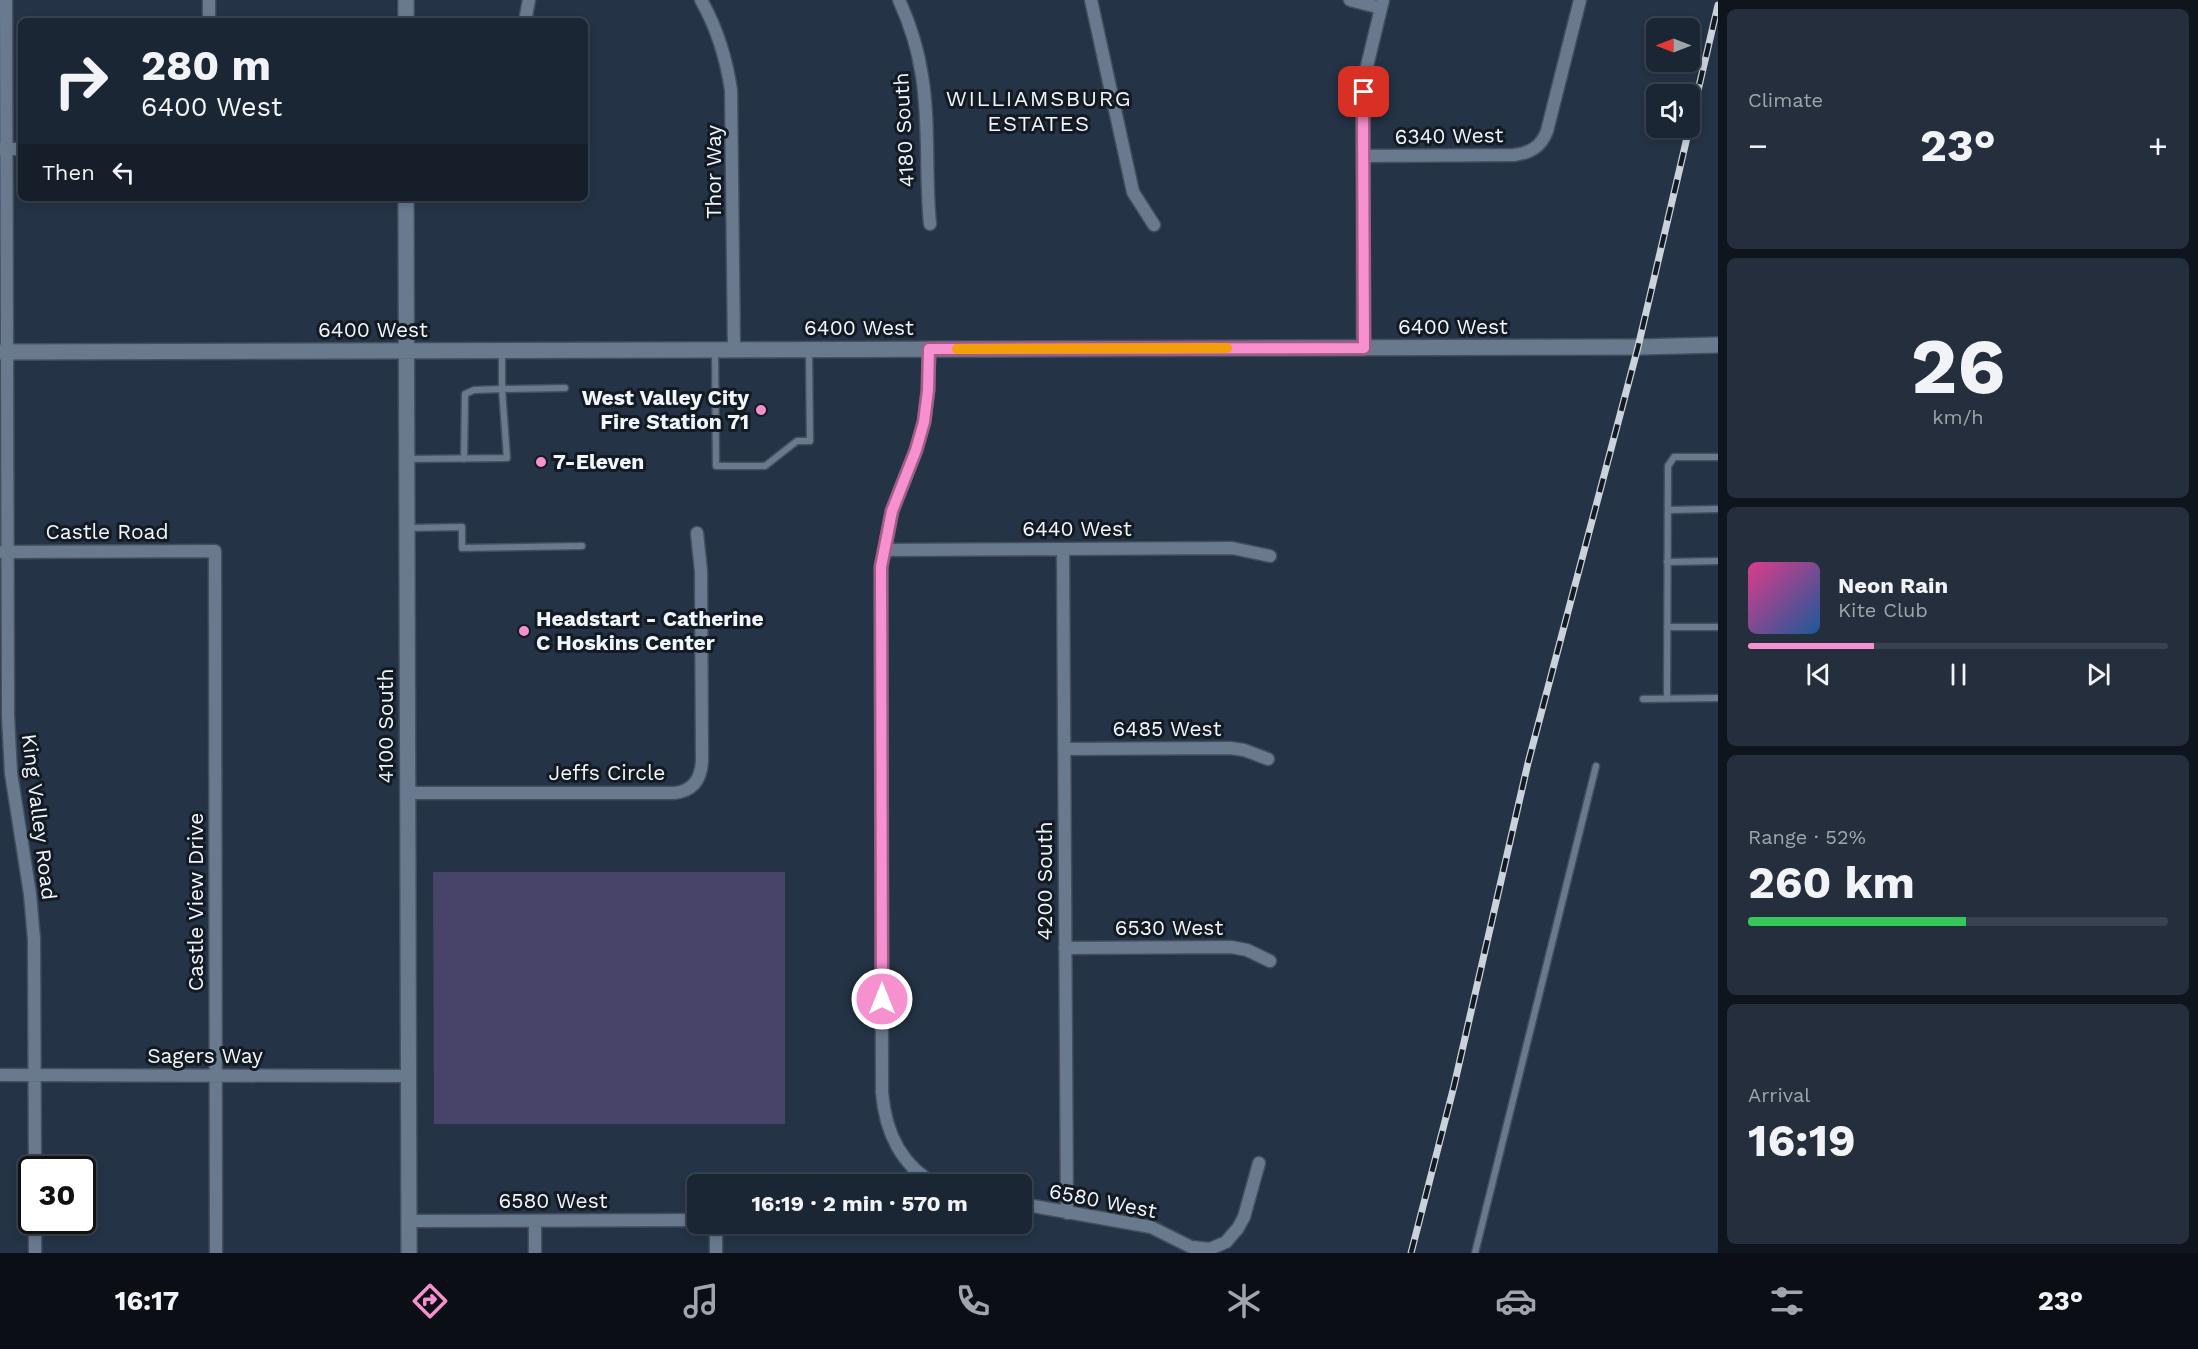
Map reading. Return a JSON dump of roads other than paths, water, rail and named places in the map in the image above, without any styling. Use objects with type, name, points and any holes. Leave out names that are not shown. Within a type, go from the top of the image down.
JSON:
[{"type":"street","name":"King Valley Road","points":[[6,0],[3,149],[4,552],[9,744],[14,798],[32,918],[35,1156]]},
{"type":"street","points":[[209,0],[209,18]]},
{"type":"street","points":[[406,0],[406,18]]},
{"type":"street","points":[[526,18],[529,0]]},
{"type":"street","name":"Thor Way","points":[[701,0],[720,42],[732,98],[734,350]]},
{"type":"street","name":"4180 South","points":[[900,0],[916,44],[922,75],[926,110],[926,190],[930,224]]},
{"type":"street","points":[[1091,0],[1133,192],[1154,225]]},
{"type":"street","points":[[1350,0],[1382,4],[1366,75],[1363,118],[1364,348]]},
{"type":"street","name":"6340 West","points":[[1363,156],[1514,155],[1535,149],[1540,145],[1547,131],[1580,0]]},
{"type":"street","name":"4100 South","points":[[406,201],[409,1253]]},
{"type":"street","name":"6400 West","points":[[4,352],[1718,345]]},
{"type":"street","points":[[920,1174],[900,1152],[890,1132],[882,1092],[880,583],[892,511],[916,450],[924,422],[928,390],[929,349]]},
{"type":"street","name":"Jeffs Circle","points":[[407,793],[674,793],[693,786],[700,775],[702,761],[701,571],[697,533]]},
{"type":"street","name":"6440 West","points":[[884,550],[1232,548],[1270,556]]},
{"type":"street","name":"4200 South","points":[[1063,549],[1066,1213]]},
{"type":"street","name":"Castle Road","points":[[4,552],[215,551]]},
{"type":"street","name":"Castle View Drive","points":[[215,551],[216,1253]]},
{"type":"street","name":"6485 West","points":[[1064,749],[1230,748],[1244,750],[1268,759]]},
{"type":"street","name":"6530 West","points":[[1065,948],[1236,947],[1270,961]]},
{"type":"street","name":"Sagers Way","points":[[0,1075],[409,1076]]},
{"type":"street","name":"6580 West","points":[[1032,1206],[1151,1227],[1191,1247],[1210,1249],[1226,1242],[1238,1228],[1244,1217],[1259,1163]]},
{"type":"street","name":"6580 West","points":[[409,1221],[687,1220]]},
{"type":"street","points":[[534,1221],[535,1253]]},
{"type":"street","points":[[35,1234],[35,1253]]},
{"type":"street","points":[[716,1234],[716,1253]]},
{"type":"lane","points":[[716,350],[716,466],[765,466],[797,441],[810,441],[809,349]]},
{"type":"lane","points":[[407,459],[507,458],[501,350]]},
{"type":"lane","points":[[464,459],[465,394],[474,390],[566,388]]},
{"type":"lane","points":[[1667,699],[1668,466],[1674,458],[1718,457]]},
{"type":"lane","points":[[1668,510],[1718,509]]},
{"type":"lane","points":[[406,528],[462,527],[462,548],[582,546]]},
{"type":"lane","points":[[1667,562],[1718,561]]},
{"type":"lane","points":[[1667,627],[1718,627]]},
{"type":"lane","points":[[1643,699],[1718,698]]},
{"type":"lane","points":[[1475,1253],[1596,766]]},
{"type":"railway","points":[[1411,1253],[1454,1086],[1528,763],[1638,347],[1718,5]]},
{"type":"place","name":"West Valley City Fire Station 71","points":[[761,410]]},
{"type":"place","name":"7-Eleven","points":[[541,462]]},
{"type":"place","name":"Headstart - Catherine C Hoskins Center","points":[[524,631]]},
{"type":"district","name":"WILLIAMSBURG ESTATES","points":[[1039,110]]}]
